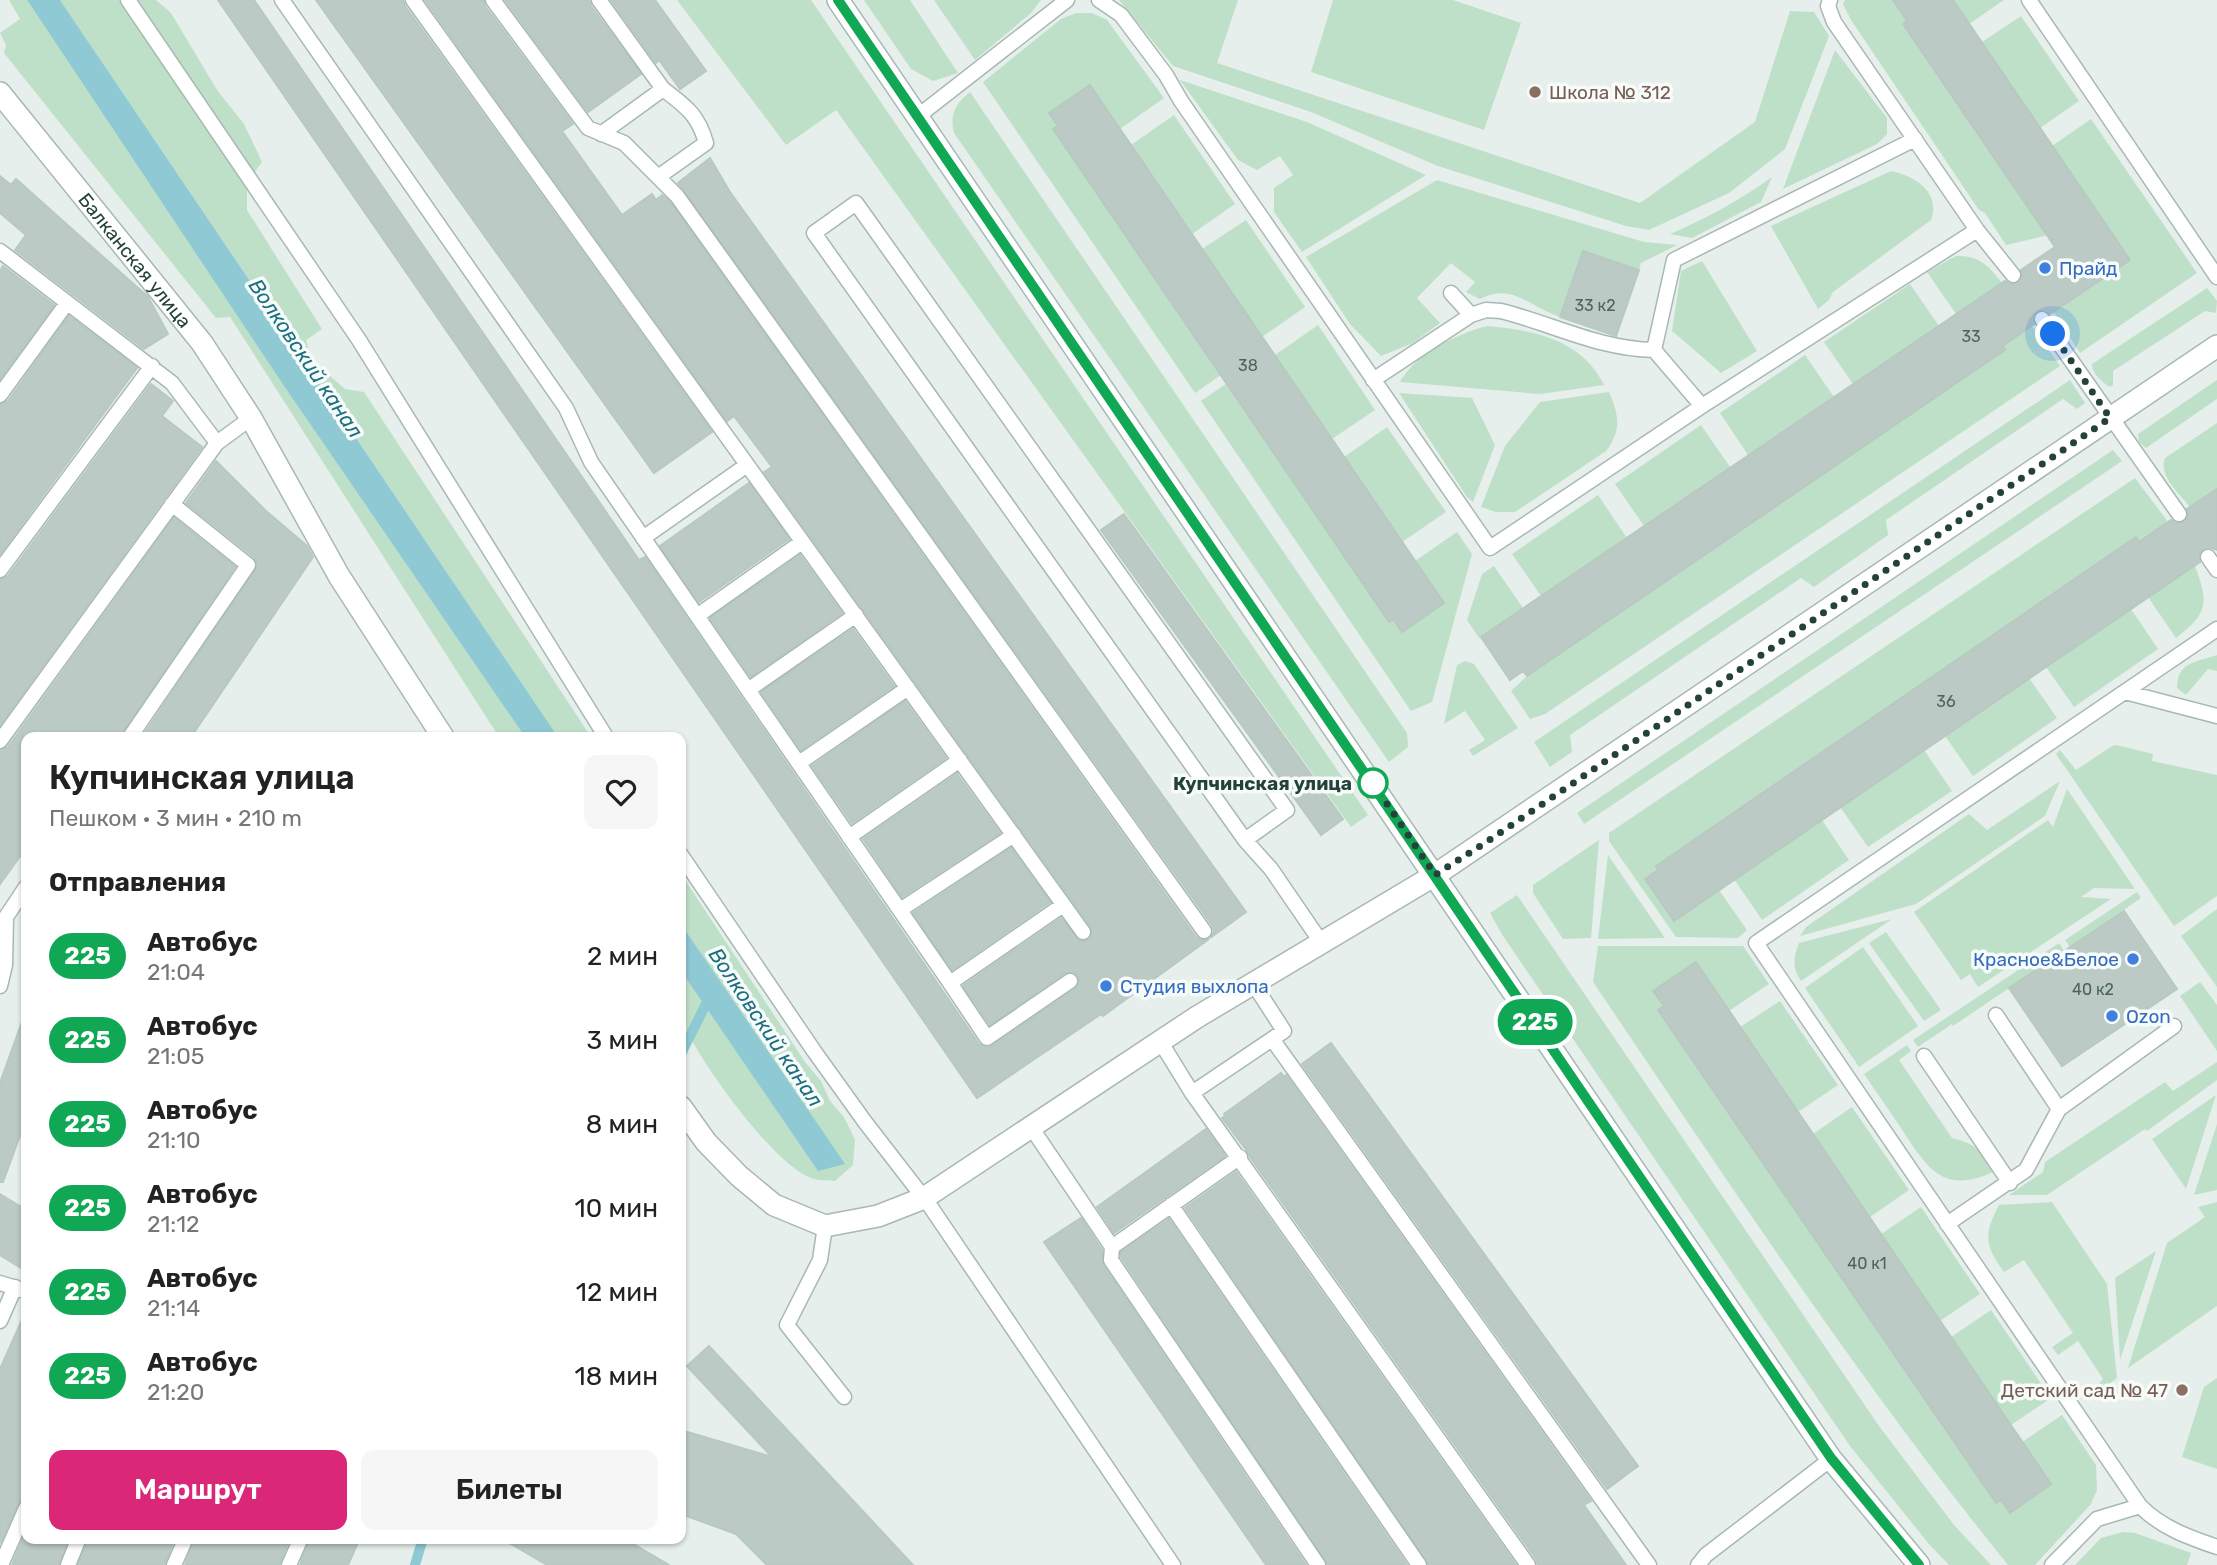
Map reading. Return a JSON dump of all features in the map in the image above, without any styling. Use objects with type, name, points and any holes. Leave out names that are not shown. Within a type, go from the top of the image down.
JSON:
[{"type":"street","points":[[838,0],[1831,1458],[1919,1565]]},
{"type":"street","name":"Балканская улица","points":[[0,93],[202,343],[256,427],[339,576],[440,732]]},
{"type":"street","points":[[686,1114],[706,1142],[739,1176],[774,1205],[825,1226],[878,1216],[927,1202],[1031,1127],[1160,1041],[1435,875],[2217,346]]},
{"type":"lane","points":[[128,0],[359,341],[603,732]]},
{"type":"lane","points":[[282,0],[566,408],[591,462],[987,1038],[1070,981]]},
{"type":"lane","points":[[413,0],[1083,932]]},
{"type":"lane","points":[[493,0],[588,128],[624,143],[677,196],[1204,931]]},
{"type":"lane","points":[[599,0],[663,89],[687,107],[700,123],[706,142],[659,177]]},
{"type":"lane","points":[[917,117],[1067,0]]},
{"type":"lane","points":[[1099,0],[1121,15],[1166,75],[1181,101],[1490,548],[1702,406],[1977,230]]},
{"type":"lane","points":[[1830,0],[1828,6],[1834,22],[1977,230],[2013,275]]},
{"type":"lane","points":[[2029,0],[2217,277]]},
{"type":"lane","points":[[601,134],[663,89]]},
{"type":"lane","points":[[1654,351],[1674,260],[1915,139]]},
{"type":"lane","points":[[1245,840],[1287,810],[856,202],[814,233],[1245,840],[1271,869],[1321,942]]},
{"type":"lane","points":[[0,251],[172,383],[217,443]]},
{"type":"lane","points":[[1451,293],[1471,314]]},
{"type":"lane","points":[[0,395],[67,303]]},
{"type":"lane","points":[[1373,380],[1471,314],[1486,310],[1501,311],[1606,345],[1628,350],[1654,351],[1702,406]]},
{"type":"lane","points":[[2042,319],[2179,514]]},
{"type":"lane","points":[[0,570],[152,366]]},
{"type":"lane","points":[[0,741],[217,443],[256,427]]},
{"type":"lane","points":[[643,538],[747,466]]},
{"type":"lane","points":[[133,732],[248,565],[172,504]]},
{"type":"lane","points":[[697,616],[802,542]]},
{"type":"lane","points":[[2208,557],[2217,570]]},
{"type":"lane","points":[[748,690],[856,615]]},
{"type":"lane","points":[[2217,629],[1756,943],[2140,1506],[2155,1521],[2217,1548]]},
{"type":"lane","points":[[799,763],[908,688]]},
{"type":"lane","points":[[2125,692],[2217,716]]},
{"type":"lane","points":[[849,837],[960,760]]},
{"type":"lane","points":[[900,910],[1014,835]]},
{"type":"lane","points":[[686,862],[814,1051],[927,1202],[1173,1565]]},
{"type":"lane","points":[[0,986],[5,965],[3,915],[21,893]]},
{"type":"lane","points":[[950,983],[1063,905]]},
{"type":"lane","points":[[1192,1093],[1284,1031],[1253,983]]},
{"type":"lane","points":[[1996,1015],[2059,1109]]},
{"type":"lane","points":[[1947,1224],[2026,1170],[2059,1109],[2174,1026]]},
{"type":"lane","points":[[1272,1039],[1649,1565]]},
{"type":"lane","points":[[1160,1041],[1192,1093],[1528,1565]]},
{"type":"lane","points":[[1924,1056],[2010,1183]]},
{"type":"lane","points":[[1031,1127],[1112,1248],[1111,1260],[1318,1565]]},
{"type":"lane","points":[[1112,1248],[1240,1157]]},
{"type":"lane","points":[[1171,1205],[1419,1565]]},
{"type":"lane","points":[[825,1226],[820,1260],[787,1325],[844,1396]]},
{"type":"lane","points":[[0,1283],[20,1289],[0,1321]]},
{"type":"lane","points":[[1699,1565],[1706,1555],[1831,1458]]},
{"type":"lane","points":[[2052,1565],[2097,1519],[2140,1506]]},
{"type":"lane","points":[[1,1565],[21,1519]]},
{"type":"lane","points":[[68,1565],[77,1544]]},
{"type":"lane","points":[[174,1565],[183,1544]]},
{"type":"lane","points":[[289,1565],[298,1544]]},
{"type":"green space","points":[[9,0],[27,0],[286,389],[522,732],[496,732],[230,317],[216,318],[4,53],[6,45],[0,33],[20,19]]},
{"type":"green space","points":[[60,0],[156,0],[171,13],[217,90],[244,124],[262,162],[247,183],[247,210],[322,329],[306,340],[312,360],[345,389],[364,392],[588,732],[555,732]]},
{"type":"green space","points":[[677,0],[811,0],[1368,815],[1351,827],[836,110],[786,145]]},
{"type":"green space","points":[[864,0],[910,0],[958,73],[933,81],[911,69]]},
{"type":"green space","points":[[934,0],[1041,0],[1031,13],[975,60]]},
{"type":"green space","points":[[1119,0],[1238,0],[1217,63],[1640,203],[1755,122],[1790,11],[1814,12],[1829,36],[1785,149],[1729,193],[1649,230],[1626,226],[1438,166],[1311,112],[1173,66]]},
{"type":"green space","points":[[1333,0],[1453,0],[1521,23],[1484,130],[1311,72]]},
{"type":"green space","points":[[1845,0],[1911,0],[1907,21],[1903,24],[2028,208],[2053,234],[2006,245],[1985,213],[1979,210],[1851,20],[1843,4]]},
{"type":"green space","points":[[1953,0],[2004,0],[1969,24]]},
{"type":"green space","points":[[1076,13],[1092,13],[1107,20],[1164,98],[1120,129],[1090,85],[1049,113],[1058,126],[1053,129],[1221,375],[1195,393],[983,82],[1061,19]]},
{"type":"green space","points":[[2021,16],[2079,101],[2040,128],[1982,42]]},
{"type":"green space","points":[[1835,50],[1887,118],[1887,134],[1877,144],[1783,189]]},
{"type":"green space","points":[[1180,80],[1307,122],[1426,175],[1302,252],[1274,212],[1274,188],[1293,175],[1280,156],[1257,170],[1238,160]]},
{"type":"green space","points":[[970,92],[1407,733],[1408,747],[1389,762],[954,133],[952,120],[955,110]]},
{"type":"green space","points":[[1174,115],[1235,204],[1192,234],[1131,145]]},
{"type":"green space","points":[[2091,119],[2197,273],[2080,353],[2053,311],[2130,259],[2052,146]]},
{"type":"green space","points":[[1891,171],[1909,177],[1924,187],[1932,201],[1931,220],[1833,292],[1829,300],[1818,309],[1771,226]]},
{"type":"green space","points":[[1772,177],[1761,202],[1692,238],[1670,234],[1697,222]]},
{"type":"green space","points":[[1437,180],[1644,242],[1677,245],[1641,263],[1639,270],[1583,251],[1560,317],[1511,295],[1491,294],[1480,299],[1466,292],[1475,282],[1451,263],[1417,298],[1440,323],[1413,343],[1381,356],[1350,324],[1306,257]]},
{"type":"green space","points":[[1246,220],[1305,307],[1262,337],[1202,249]]},
{"type":"green space","points":[[1956,256],[1971,257],[1983,263],[2002,283],[1956,314],[1927,272]]},
{"type":"green space","points":[[1702,261],[1757,351],[1721,373],[1672,331],[1681,271]]},
{"type":"green space","points":[[1910,284],[1939,326],[1853,384],[1824,342]]},
{"type":"green space","points":[[2207,288],[2217,301],[2216,313],[2205,311],[2113,371],[2113,385],[2110,387],[2095,374],[2092,364]]},
{"type":"green space","points":[[1318,325],[1375,410],[1332,439],[1275,355]]},
{"type":"green space","points":[[1487,326],[1538,334],[1569,347],[1595,369],[1604,385],[1540,394],[1400,382],[1415,363],[1438,346]]},
{"type":"green space","points":[[2032,326],[2060,366],[1545,714],[1530,719],[1511,691],[1527,676],[1913,412]]},
{"type":"green space","points":[[1805,355],[1834,397],[1748,455],[1720,413]]},
{"type":"green space","points":[[2070,380],[2085,403],[2077,409],[2063,399],[1886,520],[1888,535],[1814,587],[1801,578],[1570,735],[1572,752],[1550,767],[1534,742]]},
{"type":"green space","points":[[2217,380],[2217,399],[2146,448],[2139,442],[2138,434]]},
{"type":"green space","points":[[1227,383],[1341,541],[1336,545],[1389,622],[1393,619],[1402,632],[1444,603],[1415,561],[1457,532],[1472,554],[1432,702],[1411,711],[1201,401]]},
{"type":"green space","points":[[1609,392],[1615,408],[1617,429],[1606,451],[1515,512],[1496,512],[1481,507],[1505,446],[1540,402]]},
{"type":"green space","points":[[1399,393],[1472,398],[1495,445],[1473,502],[1467,497]]},
{"type":"green space","points":[[2217,423],[2217,489],[2190,507],[2167,478],[2165,458]]},
{"type":"green space","points":[[1701,425],[1730,467],[1644,526],[1615,484]]},
{"type":"green space","points":[[1387,427],[1446,512],[1402,542],[1344,457]]},
{"type":"green space","points":[[2113,450],[2122,461],[1584,824],[1577,813]]},
{"type":"green space","points":[[2135,478],[2168,522],[2139,542],[2135,537],[2069,582],[2073,588],[2044,600],[1760,794],[1762,799],[1733,813],[1656,865],[1658,870],[1645,879],[1674,921],[1719,890],[1747,930],[1738,938],[1676,937],[1609,841],[1609,833]]},
{"type":"green space","points":[[1598,495],[1627,538],[1541,596],[1512,554]]},
{"type":"green space","points":[[1494,566],[1523,608],[1479,638],[1467,620],[1482,574]]},
{"type":"green space","points":[[2195,566],[2204,599],[2203,607],[2194,622],[2176,638],[2148,597]]},
{"type":"green space","points":[[2131,609],[2158,649],[2074,707],[2046,667]]},
{"type":"green space","points":[[2217,655],[2217,671],[2208,669],[2186,695],[2177,688],[2180,673],[2184,668]]},
{"type":"green space","points":[[1465,661],[1474,664],[1518,728],[1473,756],[1469,750],[1485,740],[1465,711],[1444,724],[1457,665]]},
{"type":"green space","points":[[2029,678],[2057,718],[1973,776],[1945,736]]},
{"type":"green space","points":[[2117,745],[2153,754],[2152,761],[2217,775],[2217,896],[2174,926],[2056,754],[2060,750],[2076,770]]},
{"type":"green space","points":[[1924,750],[1952,791],[1868,847],[1840,807]]},
{"type":"green space","points":[[2060,781],[2045,816],[1916,904],[1800,936],[1806,927],[1969,814],[1987,830]]},
{"type":"green space","points":[[2067,789],[2135,889],[2094,888],[2081,897],[2111,899],[1978,987],[1970,974],[1961,980],[1914,912],[2048,820],[2053,827]]},
{"type":"green space","points":[[1822,820],[1849,860],[1762,920],[1734,879]]},
{"type":"green space","points":[[1599,840],[1591,938],[1563,939],[1533,893],[1533,885]]},
{"type":"green space","points":[[1608,855],[1665,938],[1598,939]]},
{"type":"green space","points":[[686,882],[805,1062],[821,1081],[830,1101],[844,1117],[855,1140],[853,1165],[835,1181],[814,1179],[798,1171],[759,1134],[719,1083],[690,1037],[686,1028],[686,978],[818,1170],[844,1164],[686,931]]},
{"type":"green space","points":[[2137,892],[2141,898],[2070,947],[2065,940]]},
{"type":"green space","points":[[1517,895],[1879,1426],[1954,1525],[1991,1565],[1949,1565],[1850,1446],[1503,936],[1490,913]]},
{"type":"green space","points":[[2217,909],[2217,987],[2181,936]]},
{"type":"green space","points":[[1892,919],[1801,981],[1794,963],[1799,943]]},
{"type":"green space","points":[[1886,932],[1941,1010],[1924,1021],[1869,943]]},
{"type":"green space","points":[[2059,943],[2064,951],[1953,1026],[1952,1024],[1918,1047],[1913,1040]]},
{"type":"green space","points":[[1598,946],[1743,946],[1769,984],[1729,1011],[1696,963],[1654,992],[1664,1006],[1658,1010],[1996,1503],[2001,1500],[2009,1513],[2051,1484],[2022,1442],[2062,1415],[2096,1465],[2097,1490],[2091,1504],[2035,1565],[2008,1565],[1899,1424],[1794,1278],[1593,982]]},
{"type":"green space","points":[[1863,947],[1918,1026],[1859,1067],[1805,988]]},
{"type":"green space","points":[[2200,982],[2217,1005],[2217,1051],[2180,996]]},
{"type":"green space","points":[[1780,1001],[1838,1085],[1798,1112],[1740,1027]]},
{"type":"green space","points":[[1907,1045],[1911,1051],[1899,1060],[1952,1138],[1977,1149],[1995,1171],[1977,1178],[1949,1179],[1928,1166],[1919,1155],[1864,1074]]},
{"type":"green space","points":[[2217,1062],[2217,1080],[2147,1131],[2145,1129],[2047,1195],[2009,1195],[2043,1172],[2045,1162],[2165,1082],[2173,1091]]},
{"type":"green space","points":[[2216,1095],[2186,1189],[2152,1139]]},
{"type":"green space","points":[[1852,1107],[1909,1190],[1870,1217],[1813,1134]]},
{"type":"green space","points":[[2217,1124],[2217,1190],[2194,1195]]},
{"type":"green space","points":[[2052,1202],[2107,1284],[2117,1378],[2088,1400],[2086,1397],[2103,1379],[2078,1341],[2058,1355],[2052,1347],[2073,1333],[2024,1260],[2004,1272],[1993,1255],[1988,1240],[1990,1224],[1999,1205]]},
{"type":"green space","points":[[2217,1202],[2217,1306],[2128,1368],[2167,1243],[2205,1217],[2198,1207]]},
{"type":"green space","points":[[1921,1207],[1980,1294],[1940,1321],[1881,1234]]},
{"type":"green space","points":[[2156,1251],[2120,1360],[2115,1278]]},
{"type":"green space","points":[[1991,1310],[2051,1398],[2011,1425],[1951,1337]]},
{"type":"green space","points":[[2217,1378],[2217,1469],[2182,1457],[2204,1387]]},
{"type":"green space","points":[[2123,1532],[2135,1533],[2191,1553],[2187,1565],[2075,1565],[2101,1538]]},
{"type":"water","points":[[27,0],[60,0],[555,732],[522,732],[286,389]]},
{"type":"water","points":[[686,931],[845,1164],[818,1171],[686,978]]},
{"type":"building","points":[[218,0],[254,0],[639,560],[645,557],[979,1044],[987,1048],[992,1046],[1075,989],[1079,980],[1075,973],[1065,973],[990,1025],[963,986],[1061,918],[1080,941],[1091,937],[1091,927],[764,472],[772,467],[734,416],[727,421],[425,0],[484,0],[485,6],[573,124],[562,131],[622,215],[652,194],[656,200],[662,195],[670,202],[1196,937],[1201,940],[1209,939],[1103,1016],[1101,1014],[977,1098]]},
{"type":"building","points":[[316,0],[403,0],[712,432],[654,473]]},
{"type":"building","points":[[505,0],[589,0],[641,74],[588,112]]},
{"type":"building","points":[[611,0],[655,0],[706,71],[680,89],[659,60],[656,63]]},
{"type":"building","points":[[1893,0],[1953,0],[2130,260],[2050,314],[2045,310],[2037,311],[2033,316],[2034,324],[2003,346],[2005,350],[1527,676],[1523,671],[1510,680],[1481,637],[2005,281],[2010,284],[2018,283],[2022,278],[2021,270],[2055,247],[1903,24],[1907,21]]},
{"type":"building","points":[[1090,85],[1444,603],[1402,632],[1393,619],[1389,622],[1053,129],[1058,126],[1049,113]]},
{"type":"building","points":[[710,158],[730,192],[1246,912],[1210,938],[1214,931],[1212,925],[678,183]]},
{"type":"building","points":[[0,176],[11,185],[16,179],[148,297],[168,334],[144,349],[15,250],[26,235],[0,213]]},
{"type":"building","points":[[1583,251],[1639,270],[1616,336],[1560,317]]},
{"type":"building","points":[[3,266],[54,305],[0,379],[0,271]]},
{"type":"building","points":[[69,316],[137,368],[0,554],[0,404],[8,401]]},
{"type":"building","points":[[151,384],[173,401],[162,416],[202,447],[0,725],[0,579],[8,576]]},
{"type":"building","points":[[216,461],[266,511],[307,546],[313,557],[194,732],[145,732],[257,567],[254,557],[186,503]]},
{"type":"building","points":[[749,483],[789,539],[699,602],[660,546]]},
{"type":"building","points":[[2217,489],[2217,550],[2208,547],[2203,549],[2199,554],[2200,562],[1674,921],[1645,879],[1658,870],[1656,866],[2136,537],[2139,542],[2171,520],[2176,523],[2184,522],[2188,517],[2187,509]]},
{"type":"building","points":[[1124,514],[1343,819],[1321,835],[1101,530]]},
{"type":"building","points":[[174,518],[235,567],[123,732],[21,732],[21,855],[0,884],[0,751],[8,747]]},
{"type":"building","points":[[800,555],[842,613],[751,677],[710,618]]},
{"type":"building","points":[[853,629],[894,686],[801,750],[761,692]]},
{"type":"building","points":[[905,701],[946,758],[852,823],[812,766]]},
{"type":"building","points":[[957,774],[1000,833],[902,897],[863,839]]},
{"type":"building","points":[[1011,848],[1050,902],[952,970],[913,913]]},
{"type":"building","points":[[2124,911],[2177,989],[2062,1066],[2009,988]]},
{"type":"building","points":[[1696,962],[2051,1484],[2010,1513],[2001,1500],[1996,1503],[1658,1010],[1664,1006],[1653,991]]},
{"type":"building","points":[[21,1025],[21,1133],[3,1182],[0,1182],[0,1083]]},
{"type":"building","points":[[1331,1043],[1638,1466],[1607,1489],[1302,1064]]},
{"type":"building","points":[[1281,1073],[1284,1077],[1286,1075],[1591,1501],[1584,1505],[1626,1565],[1538,1565],[1222,1118]]},
{"type":"building","points":[[1206,1129],[1225,1156],[1114,1233],[1097,1207]]},
{"type":"building","points":[[1236,1172],[1516,1565],[1429,1565],[1185,1208]]},
{"type":"building","points":[[0,1194],[21,1207],[21,1268],[0,1255]]},
{"type":"building","points":[[1081,1218],[1102,1250],[1103,1265],[1306,1565],[1266,1565],[1044,1242]]},
{"type":"building","points":[[1169,1219],[1407,1565],[1328,1565],[1121,1257],[1121,1252]]},
{"type":"building","points":[[21,1322],[21,1499],[0,1543],[0,1369]]},
{"type":"building","points":[[709,1346],[913,1565],[767,1565],[736,1534],[686,1516],[686,1431],[772,1457],[687,1366]]},
{"type":"building","points":[[21,1543],[67,1544],[59,1565],[12,1565]]},
{"type":"building","points":[[86,1544],[173,1544],[164,1565],[78,1565]]},
{"type":"building","points":[[193,1544],[288,1544],[279,1565],[185,1565]]},
{"type":"building","points":[[308,1544],[357,1544],[348,1565],[300,1565]]},
{"type":"building","points":[[511,1544],[633,1544],[669,1565],[547,1565]]},
{"type":"waterway","points":[[686,1044],[710,996]]},
{"type":"waterway","points":[[415,1565],[421,1544]]},
{"type":"bus line","name":"225","points":[[838,0],[1831,1458],[1919,1565]]},
{"type":"place","name":"Школа № 312","points":[[1535,92]]},
{"type":"place","name":"Прайд","points":[[2045,268]]},
{"type":"place","name":"Купчинская улица","points":[[1373,783]]},
{"type":"place","name":"Красное&Белое","points":[[2133,959]]},
{"type":"place","name":"Студия выхлопа","points":[[1106,986]]},
{"type":"place","name":"Ozon","points":[[2112,1016]]},
{"type":"place","name":"Детский сад № 47","points":[[2182,1390]]},
{"type":"route","points":[[1373,783],[1435,875],[1488,841],[2110,418],[2053,334]]},
{"type":"water label","name":"Волковский канал","points":[[306,358]]},
{"type":"water label","name":"Волковский канал","points":[[766,1027]]}]
